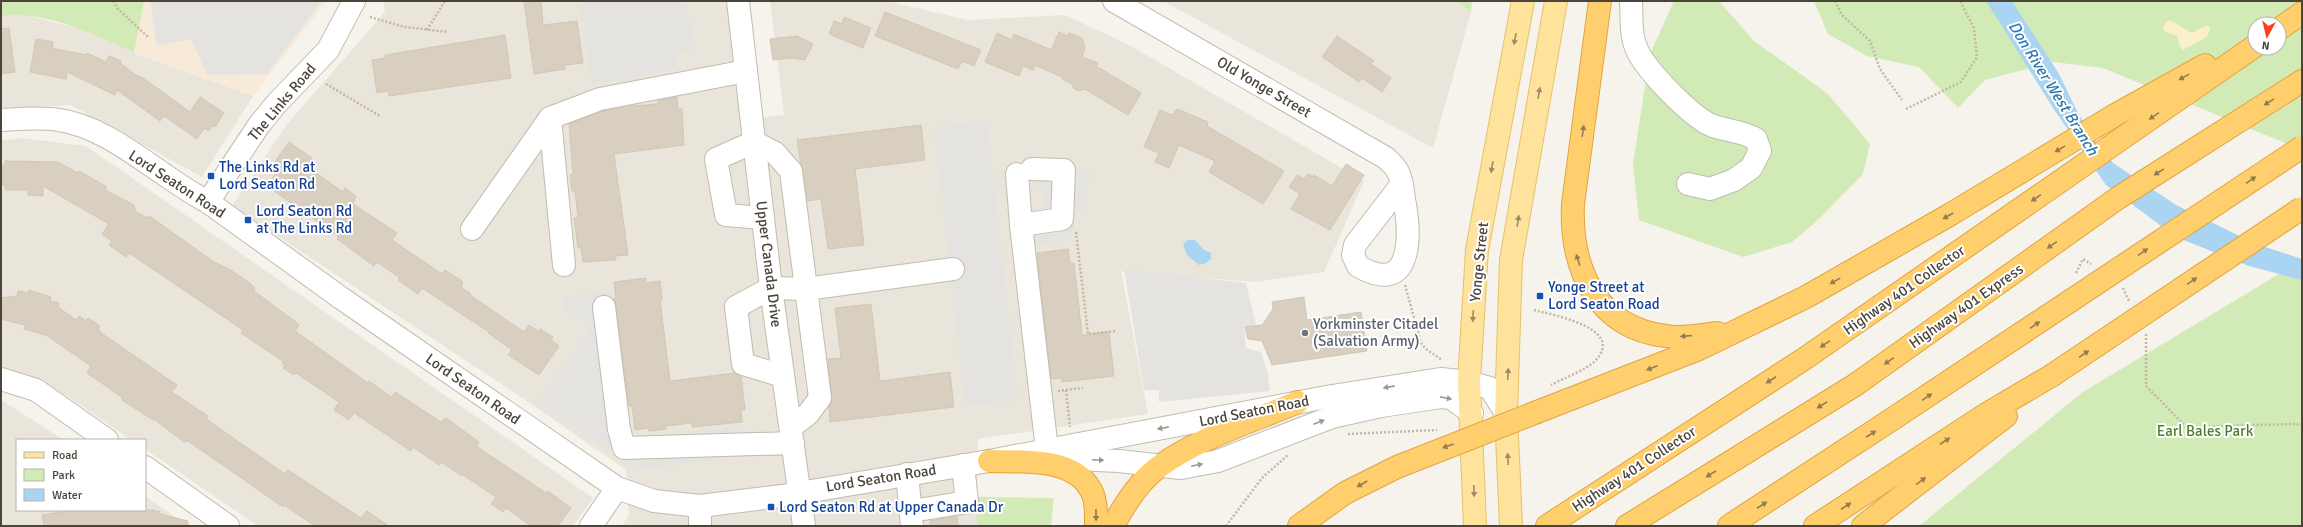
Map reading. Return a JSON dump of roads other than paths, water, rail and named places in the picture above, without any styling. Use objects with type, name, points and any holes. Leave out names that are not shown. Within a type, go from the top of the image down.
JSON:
[{"type":"highway","points":[[1600,1],[1573,204],[1573,235],[1580,265],[1587,283],[1607,308],[1630,325],[1647,333],[1679,337],[1739,331]]},
{"type":"highway","points":[[2287,20],[2302,12]]},
{"type":"highway","points":[[2287,23],[2302,12]]},
{"type":"highway","points":[[1299,526],[1345,493],[1397,466],[1662,364],[1739,331],[1857,268],[2115,116],[2247,42]]},
{"type":"highway","name":"Highway 401 Collector","points":[[1549,525],[1804,359],[2247,52]]},
{"type":"highway","name":"Highway 401 Express","points":[[1627,526],[1855,385],[2118,198],[2302,81]]},
{"type":"highway","points":[[1729,526],[2302,147]]},
{"type":"highway","points":[[1815,526],[1988,413],[2051,376],[2302,208]]},
{"type":"highway","points":[[1863,526],[1996,425],[2051,376]]},
{"type":"highway","points":[[1113,526],[1134,493],[1158,467],[1186,449],[1298,402]]},
{"type":"highway","points":[[989,461],[1037,463],[1072,470],[1090,487],[1096,504],[1096,526]]},
{"type":"main road","name":"Yonge Street","points":[[1475,526],[1472,413],[1469,382],[1477,250],[1523,1]]},
{"type":"main road","points":[[1512,526],[1506,413],[1511,260],[1556,1]]},
{"type":"street","name":"The Links Road","points":[[208,202],[259,125],[277,103],[328,50],[354,1]]},
{"type":"street","name":"Upper Canada Drive","points":[[738,1],[771,288],[804,526]]},
{"type":"street","name":"Old Yonge Street","points":[[1114,1],[1386,158],[1398,171],[1402,184],[1406,211],[1408,248],[1404,262],[1396,272],[1380,276],[1358,266],[1352,255],[1355,245],[1402,184]]},
{"type":"street","points":[[1631,1],[1632,31],[1637,50],[1652,71],[1681,103],[1712,125],[1744,132],[1756,139],[1760,151],[1750,168],[1734,180],[1710,189],[1688,184]]},
{"type":"street","points":[[472,229],[550,118],[600,99],[746,71]]},
{"type":"street","name":"Lord Seaton Road","points":[[1,120],[33,118],[60,120],[83,126],[102,134],[190,193],[208,202],[341,298],[617,488],[654,502],[700,516],[799,492],[989,461],[1298,402],[1441,380],[1469,382],[1490,388],[1506,413]]},
{"type":"street","points":[[550,118],[564,265]]},
{"type":"street","points":[[604,307],[619,429],[624,448],[792,435],[820,398],[791,172],[775,153],[754,142],[716,159],[726,215],[763,218]]},
{"type":"street","points":[[1021,225],[1062,219],[1064,170],[1025,172],[1021,225],[1047,450]]},
{"type":"street","points":[[783,376],[743,364],[736,307],[771,288],[806,289],[953,269]]},
{"type":"street","points":[[1,379],[36,390],[106,439]]},
{"type":"street","name":"Lord Seaton Road","points":[[989,461],[1054,458],[1118,461],[1158,467],[1181,468],[1218,461],[1332,417],[1381,406],[1441,397],[1451,398],[1472,413]]},
{"type":"street","points":[[908,474],[918,518],[967,502],[963,465]]},
{"type":"street","points":[[146,468],[228,526]]},
{"type":"street","points":[[591,526],[617,488]]},
{"type":"water","name":"Don River West Branch","points":[[1986,1],[2012,1],[2059,74],[2076,109],[2093,138],[2113,163],[2176,205],[2256,244],[2302,259],[2302,280],[2249,266],[2176,237],[2106,185],[2055,111]]},
{"type":"water","points":[[1187,240],[1195,240],[1204,250],[1211,253],[1211,259],[1206,263],[1199,265],[1187,255],[1183,245]]},
{"type":"place","name":"The Links Rd at Lord Seaton Rd","points":[[211,176]]},
{"type":"place","name":"Lord Seaton Rd at The Links Rd","points":[[248,220]]},
{"type":"place","name":"Yonge Street at Lord Seaton Road","points":[[1540,296]]},
{"type":"place","name":"Yorkminster Citadel (Salvation Army)","points":[[1305,333]]},
{"type":"place","name":"Lord Seaton Rd at Upper Canada Dr","points":[[771,507]]},
{"type":"park label","name":"Earl Bales Park","points":[[2205,431]]}]
